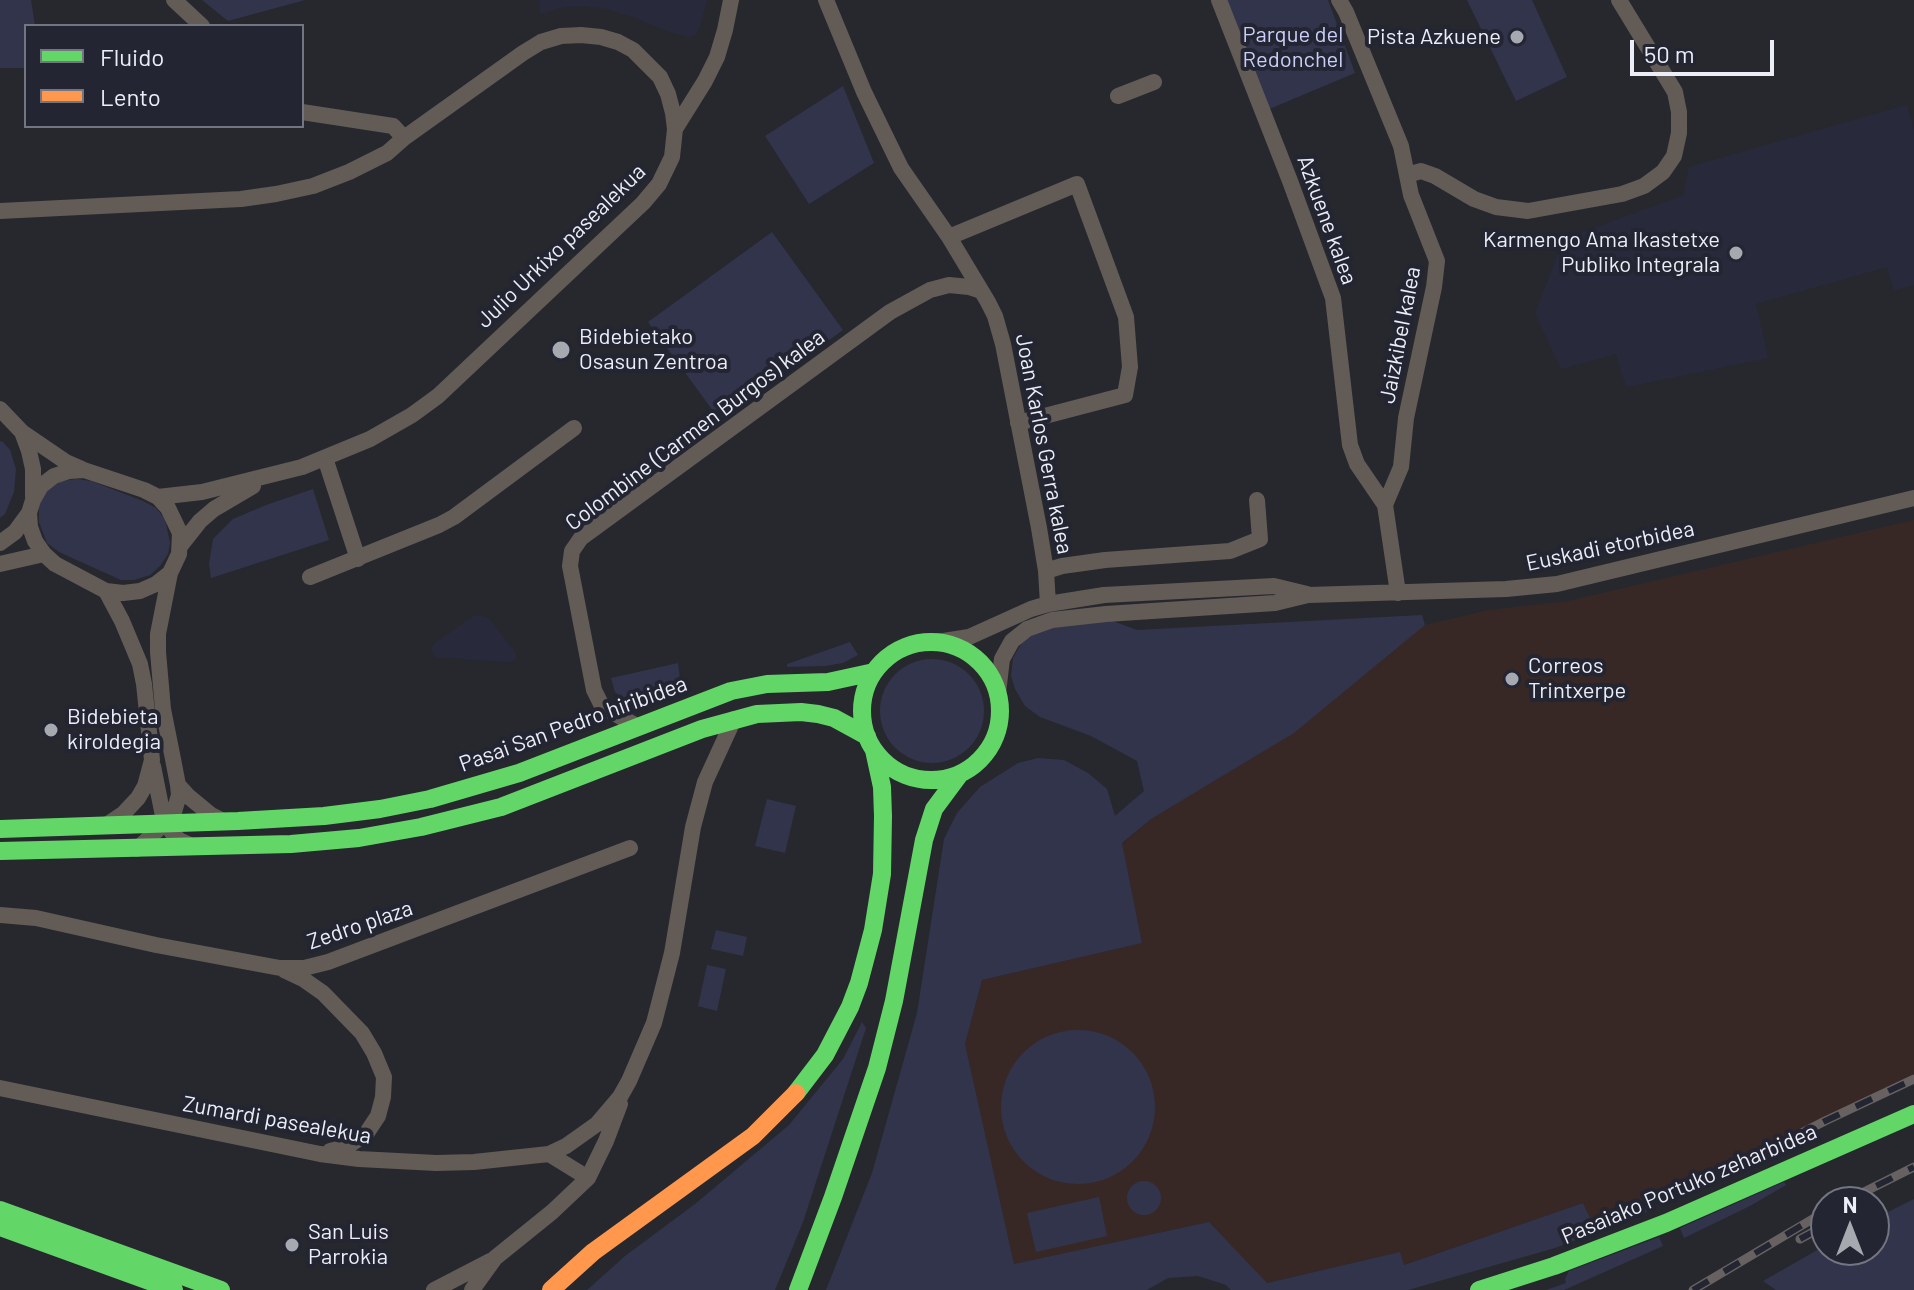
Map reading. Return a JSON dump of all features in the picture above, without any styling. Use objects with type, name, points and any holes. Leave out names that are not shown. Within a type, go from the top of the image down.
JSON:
[{"type":"main road","points":[[551,1290],[605,1243],[753,1136],[793,1097],[825,1055],[850,1007],[867,958],[882,874],[880,773],[863,723],[867,684],[883,661],[899,650],[917,643],[937,642],[957,647],[975,658],[990,673],[998,693],[1000,722],[995,739],[980,759],[960,774],[934,809],[924,840],[894,1001],[877,1068],[798,1290]]},
{"type":"main road","name":"Pasai San Pedro hiribidea","points":[[0,829],[324,816],[380,809],[430,799],[519,773],[731,691],[767,684],[828,682],[874,672]]},
{"type":"main road","points":[[0,851],[291,844],[359,838],[421,827],[501,807],[702,729],[734,719],[778,712],[834,718],[870,743],[887,764],[903,775],[922,780],[941,780],[960,774]]},
{"type":"main road","name":"Pasaiako Portuko zeharbidea","points":[[1479,1290],[1554,1266],[1666,1223],[1914,1114]]},
{"type":"main road","points":[[0,1210],[221,1290]]},
{"type":"main road","points":[[0,1227],[174,1290]]},
{"type":"street","points":[[174,0],[200,24]]},
{"type":"street","points":[[675,129],[717,57],[731,0]]},
{"type":"street","name":"Joan Karlos Gerra kalea","points":[[826,0],[864,92],[901,168],[949,237],[995,316],[1046,571],[1048,604]]},
{"type":"street","name":"Azkuene kalea","points":[[1219,0],[1333,298],[1350,445],[1357,464],[1385,505]]},
{"type":"street","name":"Jaizkibel kalea","points":[[1339,0],[1401,146],[1411,195],[1437,261],[1406,418],[1401,467],[1385,505]]},
{"type":"street","points":[[1407,175],[1421,171],[1474,199],[1496,207],[1528,211],[1622,194],[1644,186],[1663,172],[1674,156],[1679,133],[1675,92],[1619,0]]},
{"type":"street","name":"Julio Urkixo pasealekua","points":[[0,211],[241,199],[313,186],[387,153],[541,42],[561,36],[601,37],[618,42],[633,50],[660,77],[668,94],[675,129],[672,157],[659,184],[643,203],[438,396],[393,427],[302,467],[193,494],[158,497]]},
{"type":"street","points":[[1118,96],[1154,82]]},
{"type":"street","points":[[304,112],[393,126],[404,138]]},
{"type":"street","points":[[949,237],[1077,184],[1126,317],[1130,367],[1125,395],[1018,423]]},
{"type":"street","name":"Colombine (Carmen Burgos) kalea","points":[[638,727],[602,706],[594,690],[570,566],[572,551],[581,538],[890,312],[930,290],[949,285],[981,291]]},
{"type":"street","points":[[0,409],[22,432],[66,462],[158,497],[168,508],[180,533],[181,545],[176,565],[170,573],[140,591],[106,591],[55,564],[44,554],[30,527],[33,469],[22,432]]},
{"type":"street","points":[[310,577],[454,517],[574,428]]},
{"type":"street","points":[[325,458],[358,559]]},
{"type":"street","points":[[1357,464],[1380,477],[1392,476],[1401,467]]},
{"type":"street","points":[[0,543],[15,532],[41,486],[54,476],[84,470]]},
{"type":"street","name":"Julio Urkixo pasealekua","points":[[181,545],[214,509],[272,476]]},
{"type":"street","name":"Euskadi etorbidea","points":[[998,693],[1002,659],[1012,641],[1027,629],[1052,620],[1275,603],[1308,595],[1506,589],[1557,584],[1914,498]]},
{"type":"street","points":[[1046,571],[1105,560],[1230,551],[1260,539],[1257,500]]},
{"type":"street","points":[[1385,505],[1398,593]]},
{"type":"street","points":[[0,564],[44,554]]},
{"type":"street","points":[[137,849],[165,823],[177,805],[178,785],[158,673],[158,634],[170,573]]},
{"type":"street","name":"Euskadi etorbidea","points":[[937,642],[969,637],[1048,604],[1104,595],[1274,586],[1308,595]]},
{"type":"street","points":[[106,591],[140,664],[161,813],[179,840],[195,847]]},
{"type":"street","name":"Zumardi pasealekua","points":[[434,1290],[495,1258],[588,1178],[654,1023],[672,953],[693,827],[705,782],[734,719]]},
{"type":"street","points":[[108,825],[138,798],[145,786],[152,760]]},
{"type":"street","points":[[178,785],[198,807],[225,821]]},
{"type":"street","name":"Zedro plaza","points":[[0,915],[36,918],[280,968],[304,968],[328,962],[630,848]]},
{"type":"street","points":[[323,993],[320,977],[328,962]]},
{"type":"street","points":[[280,968],[323,993],[362,1033],[384,1077],[378,1116],[366,1134],[346,1147],[320,1154]]},
{"type":"street","name":"Zumardi pasealekua","points":[[0,1088],[320,1154],[436,1163],[549,1154],[583,1136],[597,1124],[629,1081]]},
{"type":"street","points":[[549,1154],[588,1178]]},
{"type":"street","name":"Zumardi pasealekua","points":[[472,1290],[495,1258]]},
{"type":"shaded area","points":[[540,0],[707,0],[700,27],[696,34],[689,37],[607,9],[564,7],[540,14]]},
{"type":"shaded area","name":"Karmengo Ama Ikastetxe Publiko Integrala","points":[[1907,105],[1914,130],[1914,285],[1894,290],[1887,267],[1756,304],[1768,358],[1626,387],[1616,354],[1561,369],[1535,313],[1564,239],[1684,195],[1689,167]]},
{"type":"shaded area","points":[[1914,520],[1914,1083],[1649,1199],[1591,1220],[1583,1203],[1403,1265],[1400,1252],[1266,1283],[1209,1222],[1014,1264],[965,1044],[982,980],[1142,943],[1122,844],[1151,819],[1294,733],[1425,625],[1489,610],[1568,601]]},
{"type":"shaded area","points":[[474,616],[489,619],[516,653],[516,659],[510,662],[435,657],[431,649],[436,642]]},
{"type":"green space","points":[[0,0],[31,0],[35,24],[24,24],[24,68],[0,68]]},
{"type":"green space","points":[[202,0],[305,0],[228,21]]},
{"type":"green space","name":"Parque del Redonchel","points":[[1224,0],[1328,0],[1355,73],[1267,110]]},
{"type":"green space","points":[[1467,0],[1532,0],[1567,77],[1516,101]]},
{"type":"green space","points":[[843,86],[874,163],[809,204],[765,136]]},
{"type":"green space","points":[[772,232],[843,330],[719,419],[648,322]]},
{"type":"green space","points":[[0,442],[10,450],[16,469],[14,492],[5,514],[0,518]]},
{"type":"green space","points":[[61,481],[91,481],[143,501],[156,508],[165,519],[170,543],[168,554],[150,575],[121,580],[59,552],[47,543],[39,522],[39,505],[48,490]]},
{"type":"green space","points":[[313,489],[329,540],[211,578],[209,564],[213,539],[233,519]]},
{"type":"green space","points":[[1422,615],[1425,625],[1294,733],[1151,819],[1122,843],[1142,943],[982,980],[965,1044],[1014,1264],[1209,1222],[1267,1283],[1400,1252],[1404,1265],[1583,1203],[1591,1220],[1642,1202],[1647,1212],[1555,1248],[1408,1290],[1231,1290],[1226,1285],[1198,1276],[1168,1278],[1147,1290],[826,1290],[872,1173],[917,1013],[944,839],[957,813],[980,787],[1018,763],[1038,758],[1064,760],[1088,773],[1107,789],[1115,816],[1144,791],[1137,761],[1091,736],[1040,717],[1025,706],[1011,676],[1013,658],[1023,641],[1039,631],[1061,625],[1110,620],[1137,630]]},
{"type":"green space","points":[[850,642],[858,655],[843,663],[787,667],[787,664]]},
{"type":"green space","points":[[932,659],[952,663],[969,674],[980,691],[984,711],[980,731],[969,748],[952,759],[932,763],[912,759],[895,748],[884,731],[880,711],[884,691],[895,674],[912,663]]},
{"type":"green space","points":[[678,663],[680,680],[640,702],[624,700],[615,692],[611,678]]},
{"type":"green space","points":[[767,799],[796,806],[785,853],[755,846]]},
{"type":"green space","points":[[716,930],[747,937],[743,956],[711,949]]},
{"type":"green space","points":[[707,965],[726,969],[717,1011],[698,1006]]},
{"type":"green space","points":[[862,1022],[866,1028],[803,1222],[775,1290],[587,1290],[789,1125],[843,1059]]},
{"type":"green space","points":[[1078,1030],[1107,1036],[1132,1053],[1149,1078],[1155,1107],[1149,1136],[1132,1161],[1107,1178],[1078,1184],[1049,1178],[1024,1161],[1007,1136],[1001,1107],[1007,1078],[1024,1053],[1049,1036]]},
{"type":"green space","points":[[1144,1181],[1156,1186],[1161,1198],[1156,1210],[1144,1215],[1132,1210],[1127,1198],[1132,1186]]},
{"type":"green space","points":[[1784,1182],[1786,1185],[1750,1206],[1684,1238],[1680,1228]]},
{"type":"green space","points":[[1099,1197],[1107,1236],[1036,1252],[1027,1213]]},
{"type":"green space","points":[[1914,1199],[1914,1290],[1776,1290],[1763,1281],[1810,1254],[1810,1266],[1890,1266],[1890,1211]]},
{"type":"green space","points":[[1659,1237],[1663,1246],[1564,1290],[1546,1290],[1566,1283],[1569,1271]]},
{"type":"railway","points":[[1727,1171],[1914,1079]]},
{"type":"railway","points":[[1876,1186],[1914,1167]]},
{"type":"railway","points":[[1693,1290],[1810,1221]]},
{"type":"railway","points":[[1800,1239],[1810,1234]]},
{"type":"traffic: fast","points":[[931,642],[957,647],[980,662],[995,685],[1000,711],[995,737],[980,760],[957,775],[931,780],[905,775],[882,760],[867,737],[862,711],[867,685],[882,662],[905,647],[931,642]]},
{"type":"traffic: fast","points":[[0,829],[238,821],[380,809],[430,799],[519,773],[731,691],[767,684],[828,682],[874,672]]},
{"type":"traffic: fast","points":[[0,851],[291,844],[359,838],[421,827],[501,807],[702,729],[757,714],[818,714],[834,718],[867,736]]},
{"type":"traffic: fast","points":[[796,1093],[825,1055],[850,1007],[873,930],[882,874],[883,816],[882,787],[874,750]]},
{"type":"traffic: fast","points":[[798,1290],[877,1068],[894,1001],[924,840],[934,809],[960,774]]},
{"type":"traffic: fast","points":[[1479,1290],[1554,1266],[1666,1223],[1914,1114]]},
{"type":"traffic: fast","points":[[0,1210],[221,1290]]},
{"type":"traffic: fast","points":[[0,1227],[174,1290]]},
{"type":"traffic: slow","points":[[551,1290],[593,1252],[753,1136],[796,1093]]},
{"type":"place","name":"Pista Azkuene","points":[[1517,37]]},
{"type":"place","name":"Karmengo Ama Ikastetxe Publiko Integrala","points":[[1736,253]]},
{"type":"place","name":"Bidebietako Osasun Zentroa","points":[[561,350]]},
{"type":"place","name":"Correos Trintxerpe","points":[[1512,679]]},
{"type":"place","name":"Bidebieta kiroldegia","points":[[51,730]]},
{"type":"place","name":"San Luis Parrokia","points":[[292,1245]]}]
